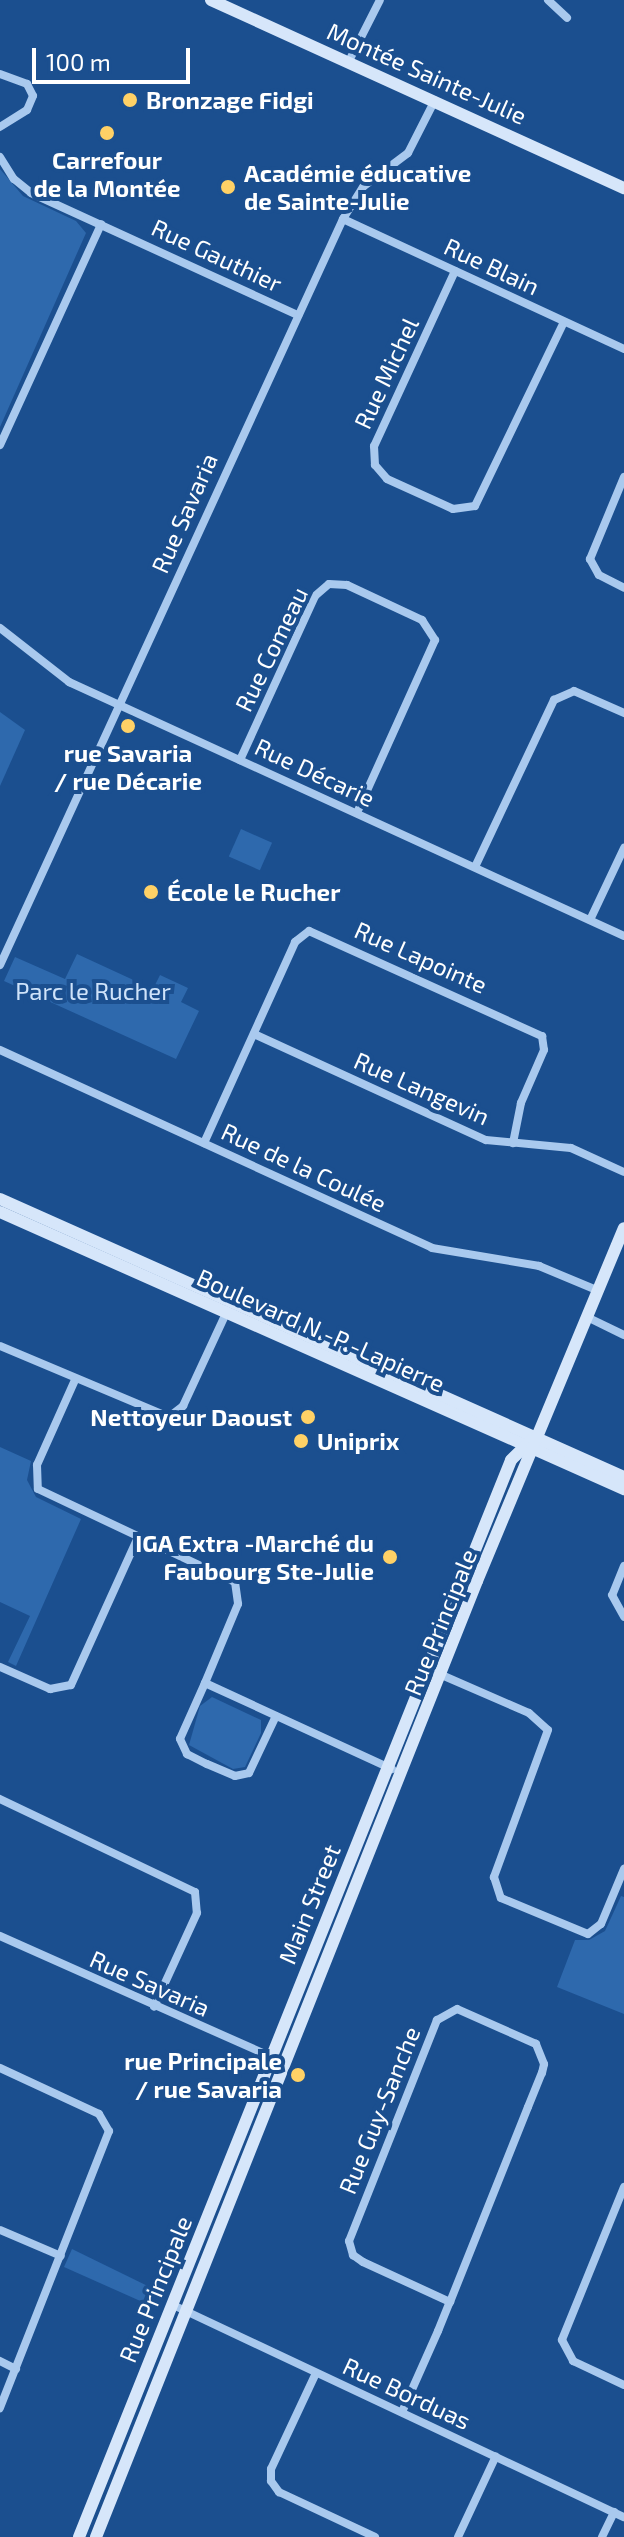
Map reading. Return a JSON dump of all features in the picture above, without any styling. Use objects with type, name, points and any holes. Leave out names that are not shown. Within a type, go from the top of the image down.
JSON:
[{"type":"street","name":"Montée Sainte-Julie","points":[[211,0],[435,99],[624,188]]},
{"type":"street","points":[[349,61],[380,0]]},
{"type":"street","points":[[548,0],[567,18]]},
{"type":"street","points":[[0,74],[27,84],[33,96],[27,110],[0,127]]},
{"type":"street","name":"Rue Savaria","points":[[0,965],[343,219],[364,186],[408,153],[435,99]]},
{"type":"street","name":"Rue Gauthier","points":[[0,157],[25,189],[298,315]]},
{"type":"street","name":"Rue Blain","points":[[343,219],[624,349]]},
{"type":"street","points":[[0,445],[101,224]]},
{"type":"street","name":"Rue Michel","points":[[455,271],[374,446],[375,465],[387,479],[453,509],[475,506],[564,322]]},
{"type":"street","points":[[624,477],[590,559],[599,575],[624,588]]},
{"type":"street","name":"Rue Comeau","points":[[240,760],[315,596],[329,584],[347,585],[422,620],[435,640],[357,813]]},
{"type":"street","name":"Rue Décarie","points":[[0,628],[51,672],[624,936]]},
{"type":"street","points":[[475,867],[554,700],[580,693],[624,713]]},
{"type":"street","points":[[590,920],[624,848]]},
{"type":"street","name":"Rue Lapointe","points":[[204,1143],[295,942],[309,931],[317,931],[542,1036],[544,1050],[521,1103],[513,1143]]},
{"type":"street","name":"Rue Langevin","points":[[254,1034],[486,1140],[571,1148],[624,1172]]},
{"type":"street","name":"Rue de la Coulée","points":[[0,1050],[440,1251],[539,1266],[599,1291]]},
{"type":"street","name":"Boulevard N.-P.-Lapierre","points":[[0,1199],[624,1489]]},
{"type":"street","name":"Boulevard N.-P.-Lapierre","points":[[0,1212],[229,1307]]},
{"type":"street","points":[[599,1291],[624,1228]]},
{"type":"street","name":"Rue Principale","points":[[401,1773],[443,1675],[530,1443],[599,1291]]},
{"type":"street","points":[[0,1346],[157,1416],[172,1416],[183,1406],[229,1307]]},
{"type":"street","points":[[589,1318],[624,1335]]},
{"type":"street","points":[[75,1380],[37,1465],[36,1485],[45,1494],[225,1575],[238,1588],[238,1604],[180,1739],[187,1754],[235,1776],[249,1773],[276,1716]]},
{"type":"street","name":"Rue Principale","points":[[388,1767],[505,1473],[530,1443]]},
{"type":"street","name":"Boulevard N.-P.-Lapierre","points":[[530,1443],[624,1477]]},
{"type":"street","points":[[0,1667],[50,1689],[71,1685],[138,1537]]},
{"type":"street","points":[[624,1566],[612,1595],[624,1617]]},
{"type":"street","points":[[429,1670],[529,1713],[548,1730],[494,1877],[501,1898],[588,1934],[601,1924],[624,1869]]},
{"type":"street","points":[[205,1683],[401,1773]]},
{"type":"street","name":"Main Street","points":[[271,2057],[388,1767]]},
{"type":"street","name":"Main Street","points":[[285,2063],[401,1773]]},
{"type":"street","points":[[0,1799],[195,1892],[197,1913],[154,2007]]},
{"type":"street","name":"Rue Savaria","points":[[0,1936],[285,2063]]},
{"type":"street","name":"Rue Guy-Sanche","points":[[402,2412],[450,2302],[544,2060],[536,2044],[457,2009],[437,2020],[349,2241],[353,2255],[363,2262],[450,2302]]},
{"type":"street","name":"Rue Principale","points":[[79,2537],[271,2057]]},
{"type":"street","name":"Rue Principale","points":[[96,2537],[285,2063]]},
{"type":"street","points":[[0,2068],[99,2114],[108,2126],[61,2256],[0,2408]]},
{"type":"street","points":[[624,2187],[562,2344],[573,2361],[624,2385]]},
{"type":"street","points":[[614,2213],[624,2217]]},
{"type":"street","points":[[0,2230],[61,2256]]},
{"type":"street","name":"Rue Borduas","points":[[173,2305],[624,2517]]},
{"type":"street","points":[[0,2361],[16,2369]]},
{"type":"street","points":[[316,2373],[271,2469],[271,2481],[279,2492],[375,2537]]},
{"type":"street","points":[[458,2537],[496,2456]]},
{"type":"street","points":[[602,2537],[614,2512]]},
{"type":"green space","points":[[0,169],[23,196],[76,221],[86,233],[0,427]]},
{"type":"green space","points":[[0,712],[25,730],[0,786]]},
{"type":"green space","points":[[241,829],[272,843],[260,870],[229,856]]},
{"type":"green space","name":"Parc le Rucher","points":[[77,954],[153,989],[160,975],[188,988],[181,1002],[199,1011],[176,1059],[4,981],[15,957],[65,979]]},
{"type":"green space","points":[[0,1447],[31,1461],[27,1480],[36,1497],[81,1519],[16,1666],[8,1662],[30,1616],[0,1602]]},
{"type":"green space","points":[[212,1697],[261,1720],[261,1733],[245,1767],[233,1769],[189,1745],[200,1706]]},
{"type":"green space","points":[[621,1896],[624,1897],[624,2014],[557,1987],[575,1940],[589,1940],[605,1931]]},
{"type":"green space","points":[[72,2249],[162,2293],[156,2308],[64,2267]]},
{"type":"place","name":"Bronzage Fidgi","points":[[130,100]]},
{"type":"place","name":"Carrefour de la Montée","points":[[107,133]]},
{"type":"place","name":"Académie éducative de Sainte-Julie","points":[[228,187]]},
{"type":"place","name":"rue Savaria / rue Décarie","points":[[128,726]]},
{"type":"place","name":"École le Rucher","points":[[151,892]]},
{"type":"place","name":"Nettoyeur Daoust","points":[[308,1417]]},
{"type":"place","name":"Uniprix","points":[[301,1441]]},
{"type":"place","name":"IGA Extra -Marché du Faubourg Ste-Julie","points":[[390,1557]]},
{"type":"place","name":"rue Principale / rue Savaria","points":[[298,2075]]}]
